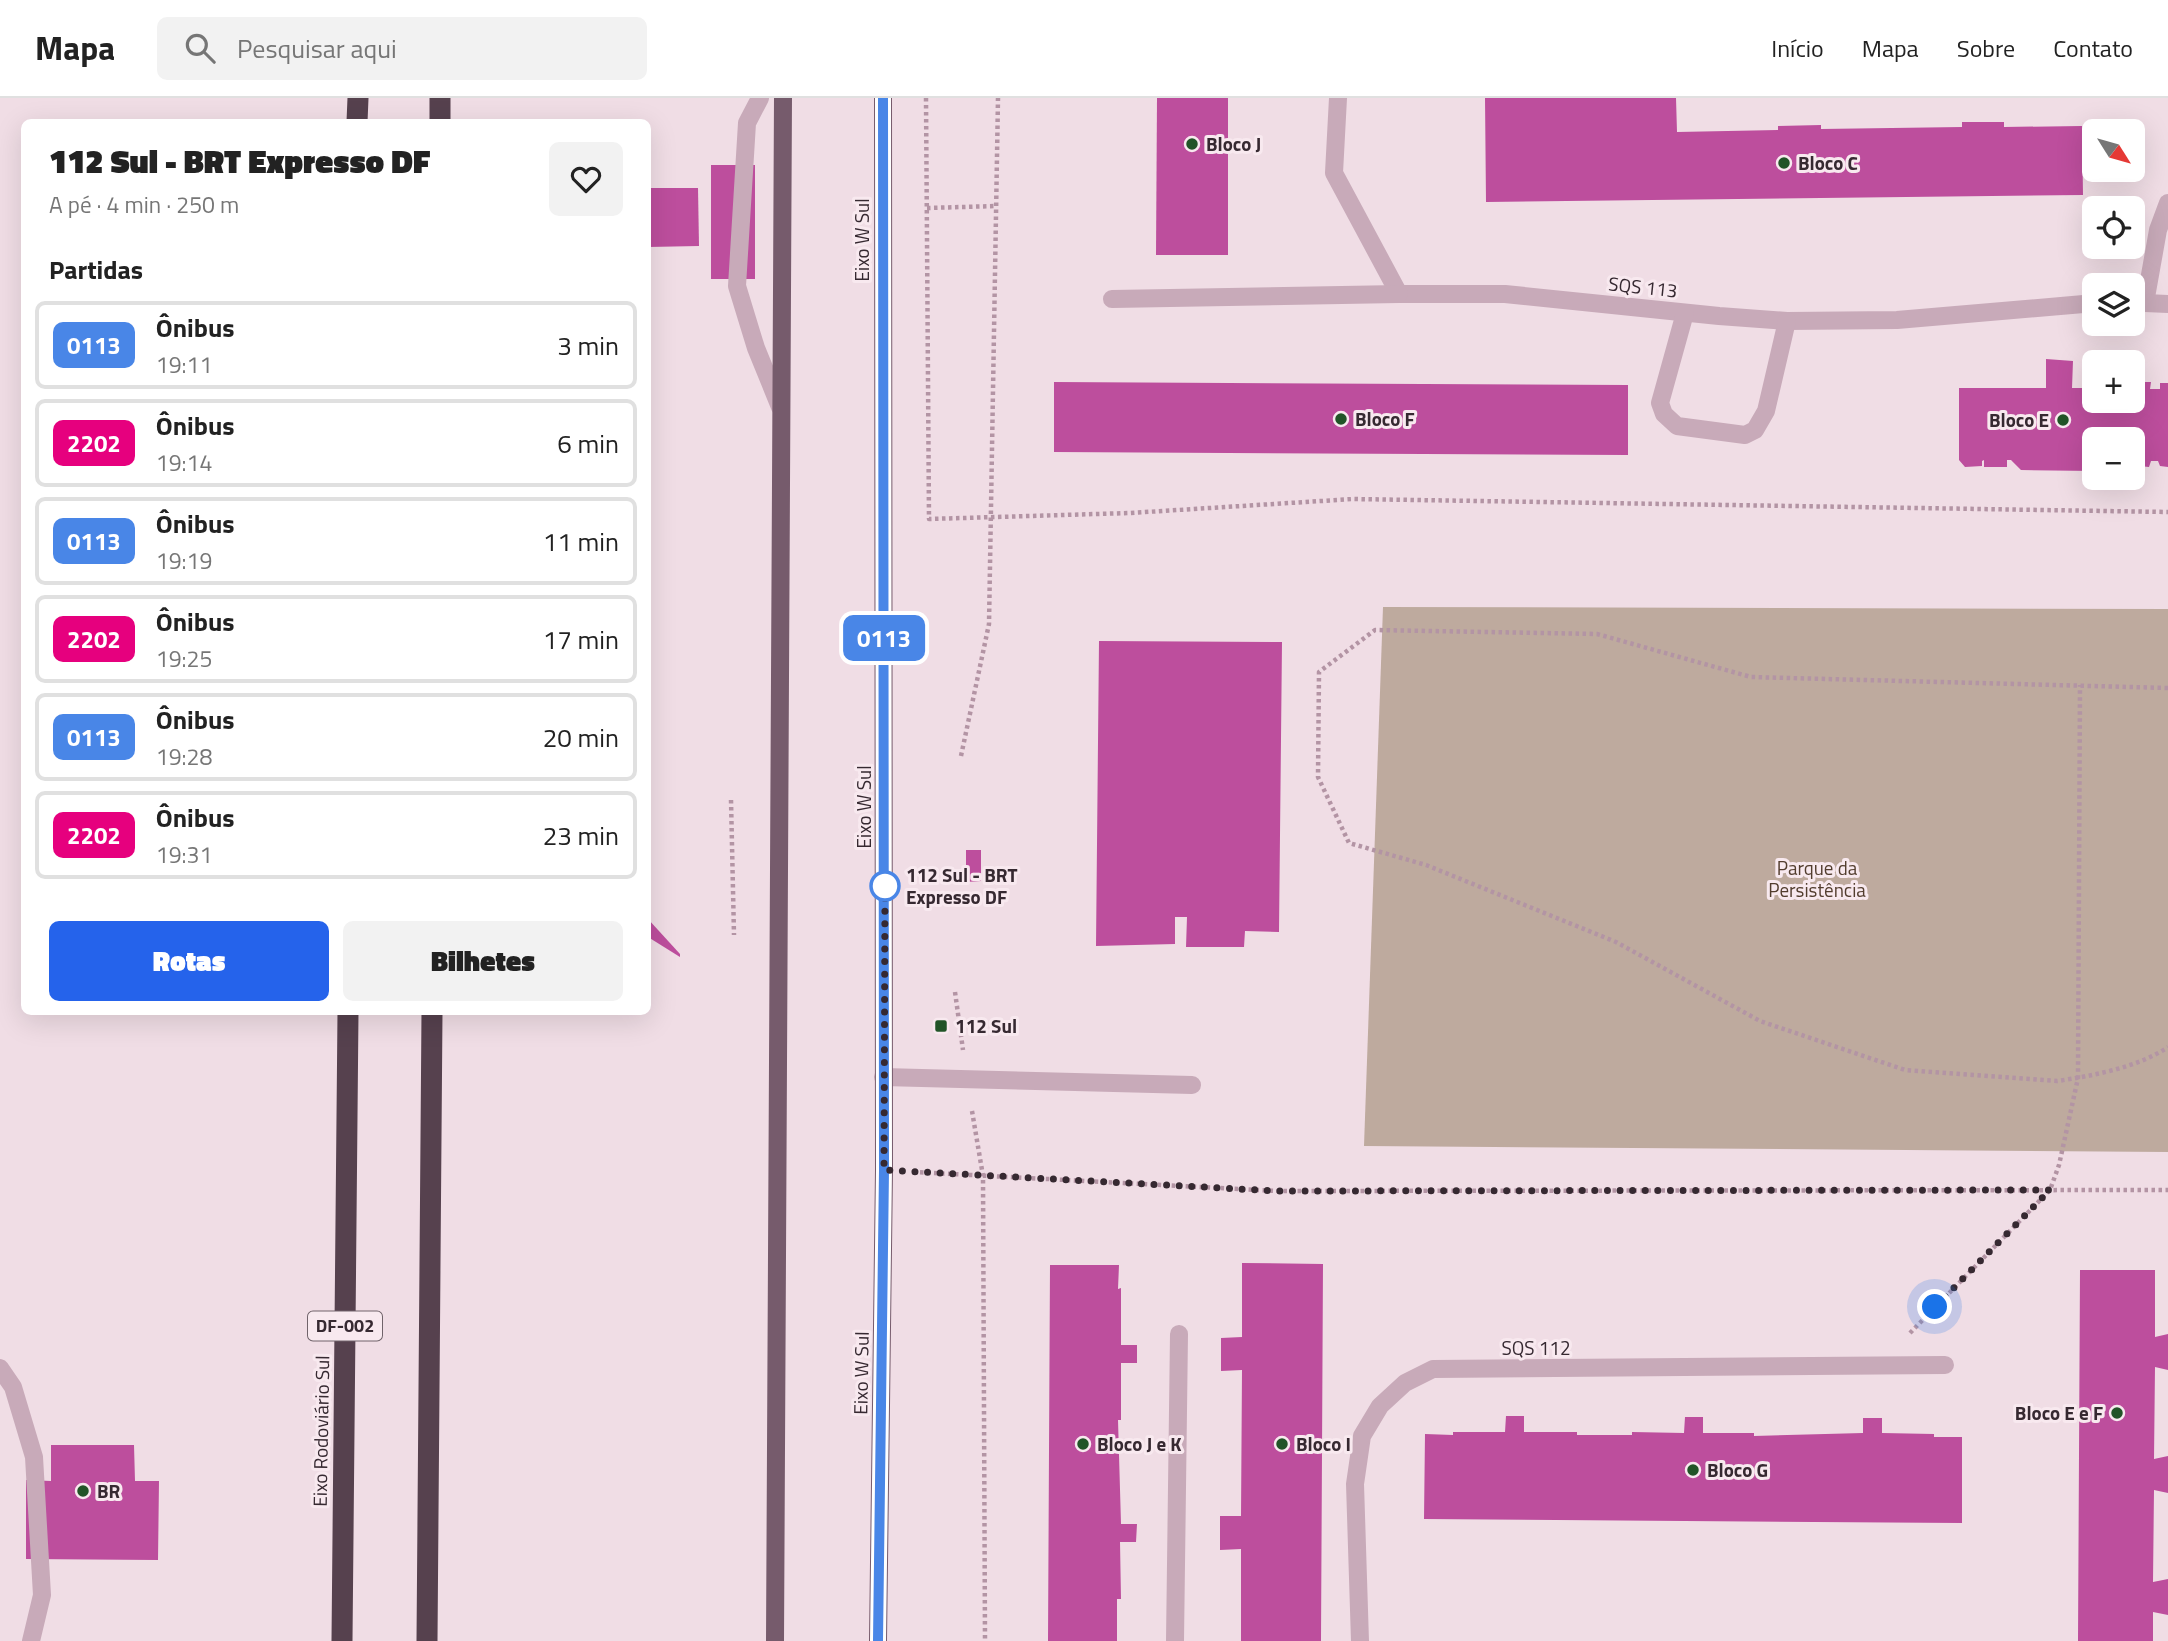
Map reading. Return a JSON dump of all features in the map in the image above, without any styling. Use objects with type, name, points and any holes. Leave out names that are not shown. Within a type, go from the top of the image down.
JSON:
[{"type":"highway","points":[[357,119],[358,98]]},
{"type":"highway","points":[[440,98],[440,119]]},
{"type":"highway","name":"Eixo Rodoviário Sul","points":[[342,1641],[348,1015]]},
{"type":"highway","points":[[427,1641],[432,1015]]},
{"type":"main road","points":[[775,1641],[783,98]]},
{"type":"main road","name":"Eixo W Sul","points":[[878,1641],[885,886],[883,98]]},
{"type":"street","points":[[760,98],[747,123],[737,286],[756,348],[780,407]]},
{"type":"street","points":[[1338,98],[1334,173],[1399,294]]},
{"type":"street","points":[[2145,280],[2168,203]]},
{"type":"street","name":"SQS 113","points":[[1112,299],[1505,294],[1787,321],[1898,320],[2082,304]]},
{"type":"street","points":[[2145,303],[2168,304]]},
{"type":"street","points":[[1685,313],[1660,403],[1664,414],[1677,426],[1745,435],[1755,430],[1766,411],[1787,321]]},
{"type":"street","points":[[883,1077],[1192,1085]]},
{"type":"street","points":[[1175,1641],[1180,1334]]},
{"type":"street","name":"SQS 112","points":[[1360,1641],[1355,1484],[1362,1436],[1380,1406],[1405,1383],[1433,1369],[1945,1365]]},
{"type":"street","points":[[0,1368],[13,1387],[34,1457],[42,1595],[31,1641]]},
{"type":"path","points":[[926,98],[929,519],[1130,513],[1353,499],[2168,512]]},
{"type":"path","points":[[961,756],[989,624],[998,98]]},
{"type":"path","points":[[927,208],[997,206]]},
{"type":"path","points":[[2168,688],[1751,677],[1597,634],[1375,630],[1319,672],[1318,776],[1349,843],[1426,865],[1616,942],[1760,1021],[1905,1070],[2057,1081],[2152,1058],[2168,1047]]},
{"type":"path","points":[[1877,1366],[2050,1190],[2059,1165],[2078,1078],[2080,685]]},
{"type":"path","points":[[731,800],[734,935]]},
{"type":"path","points":[[884,1170],[1277,1191],[2168,1190]]},
{"type":"path","points":[[983,1176],[985,1641]]},
{"type":"green space","name":"Parque da Persistência","points":[[1383,607],[2168,609],[2168,1152],[1364,1146]]},
{"type":"building","name":"Bloco J","points":[[1157,98],[1228,98],[1228,255],[1156,255]]},
{"type":"building","name":"Bloco C","points":[[1485,98],[1676,98],[1677,132],[1778,130],[1778,126],[1821,125],[1821,129],[1962,127],[1962,122],[2004,122],[2004,127],[2082,126],[2083,195],[1486,202]]},
{"type":"building","points":[[711,165],[755,165],[755,279],[711,279]]},
{"type":"building","points":[[651,188],[698,188],[699,246],[651,247]]},
{"type":"building","name":"Bloco E","points":[[2046,359],[2073,361],[2072,388],[2082,388],[2082,413],[2145,413],[2145,382],[2151,382],[2150,389],[2160,389],[2160,383],[2168,383],[2168,467],[2160,466],[2158,461],[2151,461],[2149,467],[2145,467],[2145,427],[2082,427],[2082,471],[2021,470],[2011,460],[2007,460],[2007,467],[1984,467],[1984,460],[1982,466],[1965,467],[1959,460],[1959,388],[2046,388]]},
{"type":"building","name":"Bloco F","points":[[1054,382],[1628,385],[1628,455],[1054,452]]},
{"type":"building","points":[[1099,641],[1282,642],[1279,932],[1245,931],[1244,947],[1186,947],[1187,917],[1175,917],[1175,944],[1096,946]]},
{"type":"building","points":[[966,850],[981,850],[981,881],[966,882]]},
{"type":"building","points":[[651,922],[680,954],[680,957],[651,939]]},
{"type":"building","name":"Bloco I","points":[[1242,1263],[1323,1264],[1321,1641],[1241,1641],[1241,1549],[1220,1550],[1220,1516],[1241,1516],[1242,1370],[1221,1371],[1221,1338],[1242,1337]]},
{"type":"building","name":"Bloco J e K","points":[[1050,1265],[1119,1265],[1121,1345],[1137,1345],[1137,1363],[1121,1363],[1121,1420],[1118,1420],[1121,1524],[1137,1524],[1136,1542],[1120,1542],[1121,1599],[1117,1599],[1117,1641],[1048,1641]]},
{"type":"building","name":"Bloco E e F","points":[[2080,1270],[2155,1270],[2155,1337],[2168,1334],[2168,1370],[2155,1367],[2154,1459],[2168,1456],[2168,1493],[2154,1490],[2153,1582],[2168,1579],[2168,1615],[2153,1612],[2153,1641],[2078,1641]]},
{"type":"building","name":"Bloco G","points":[[1506,1416],[1524,1416],[1524,1432],[1577,1432],[1577,1435],[1684,1433],[1685,1417],[1703,1417],[1703,1433],[1754,1433],[1754,1436],[1863,1433],[1863,1418],[1882,1418],[1882,1433],[1962,1437],[1962,1523],[1424,1519],[1425,1434],[1505,1432]]},
{"type":"building","points":[[51,1445],[134,1445],[135,1481],[159,1481],[158,1560],[26,1559],[26,1480],[51,1481]]},
{"type":"bus line","name":"0113","points":[[878,1641],[885,886],[883,98]]},
{"type":"place","name":"Bloco J","points":[[1192,144]]},
{"type":"place","name":"Bloco C","points":[[1784,163]]},
{"type":"place","name":"Bloco F","points":[[1341,419]]},
{"type":"place","name":"Bloco E","points":[[2063,420]]},
{"type":"place","name":"112 Sul - BRT Expresso DF","points":[[885,886]]},
{"type":"place","name":"112 Sul","points":[[941,1026]]},
{"type":"place","name":"Bloco E e F","points":[[2117,1413]]},
{"type":"place","name":"Bloco J e K","points":[[1083,1444]]},
{"type":"place","name":"Bloco I","points":[[1282,1444]]},
{"type":"place","name":"Bloco G","points":[[1693,1470]]},
{"type":"place","name":"BR","points":[[83,1491]]},
{"type":"route","points":[[885,886],[884,1170],[1277,1191],[2050,1190],[1935,1307]]}]
